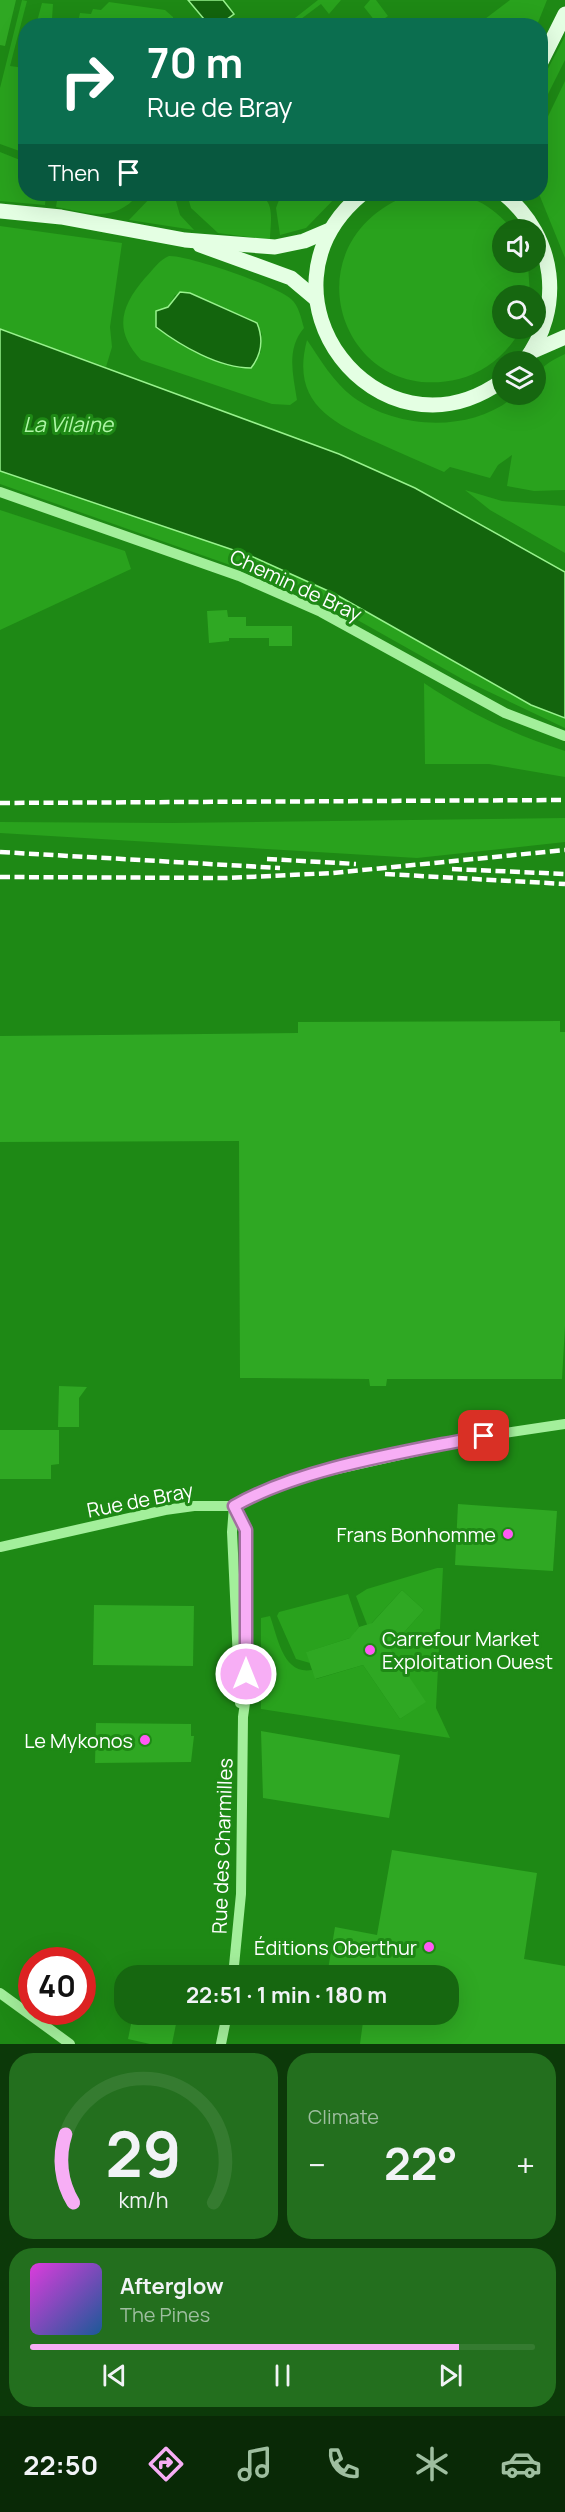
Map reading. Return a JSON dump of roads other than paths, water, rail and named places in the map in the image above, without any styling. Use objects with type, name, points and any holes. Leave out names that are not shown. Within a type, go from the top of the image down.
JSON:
[{"type":"main road","points":[[548,48],[565,14]]},
{"type":"main road","points":[[355,201],[339,216],[330,230],[317,264],[316,299],[325,334],[344,364],[365,382],[388,395],[423,404],[441,404],[476,396],[492,387]]},
{"type":"main road","points":[[511,201],[529,219]]},
{"type":"main road","points":[[525,201],[529,219]]},
{"type":"main road","points":[[0,211],[61,217],[185,240],[275,247],[304,241],[330,230]]},
{"type":"main road","points":[[185,240],[291,279],[316,299]]},
{"type":"main road","points":[[530,351],[547,314],[550,273],[546,257]]},
{"type":"main road","points":[[550,273],[565,287]]},
{"type":"main road","points":[[538,351],[565,337]]},
{"type":"street","name":"Chemin de Bray","points":[[0,492],[239,576],[321,612],[408,662],[506,712],[565,736]]},
{"type":"street","name":"Rue de Bray","points":[[0,1547],[165,1510],[194,1506],[234,1506],[273,1486],[324,1472],[484,1436],[565,1424]]},
{"type":"street","name":"Rue des Charmilles","points":[[234,1506],[232,1532],[239,1696],[243,1717],[242,1875],[234,1965]]},
{"type":"street","points":[[0,1992],[70,2044]]},
{"type":"street","points":[[221,2044],[225,2025]]},
{"type":"water","points":[[188,0],[223,0],[234,14],[229,18],[203,18]]},
{"type":"water","points":[[180,292],[190,293],[257,323],[261,335],[261,347],[251,368],[226,364],[201,355],[156,327],[156,311],[168,307]]},
{"type":"water","name":"La Vilaine","points":[[0,329],[339,454],[415,488],[565,572],[565,718],[531,705],[335,594],[251,556],[0,471]]},
{"type":"railway","points":[[0,803],[565,800]]},
{"type":"railway","points":[[0,877],[227,878],[333,873],[565,850]]},
{"type":"railway","points":[[0,852],[280,868]]},
{"type":"railway","points":[[267,859],[356,864]]},
{"type":"railway","points":[[452,869],[565,874]]},
{"type":"railway","points":[[385,874],[565,884]]},
{"type":"place","name":"Frans Bonhomme","points":[[508,1534]]},
{"type":"place","name":"Carrefour Market Exploitation Ouest","points":[[370,1650]]},
{"type":"place","name":"Le Mykonos","points":[[145,1740]]},
{"type":"place","name":"Éditions Oberthur","points":[[429,1947]]}]
